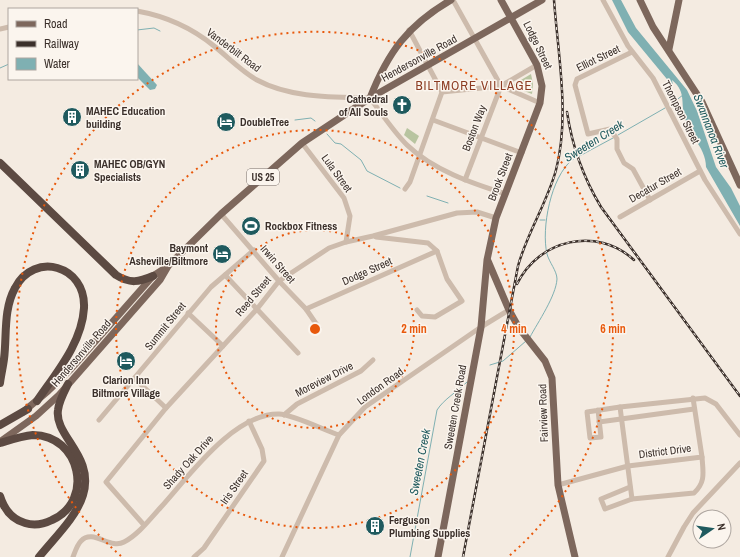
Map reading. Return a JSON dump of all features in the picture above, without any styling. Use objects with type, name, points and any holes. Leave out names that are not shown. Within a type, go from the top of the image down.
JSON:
[{"type":"highway","points":[[0,163],[116,275],[122,279],[134,282],[154,276]]},
{"type":"highway","points":[[0,383],[4,360],[7,310],[15,287],[20,280],[36,269],[50,266],[65,270],[73,276],[82,289],[84,297],[81,327],[67,358],[37,401]]},
{"type":"highway","points":[[39,557],[77,508],[85,488],[82,462],[58,417],[59,403],[68,384]]},
{"type":"highway","points":[[0,426],[28,409]]},
{"type":"highway","points":[[0,442],[32,435],[50,438],[58,442],[70,453],[77,469],[78,479],[77,488],[70,506],[56,519],[43,524],[29,524],[12,517],[3,505],[0,496]]},
{"type":"main road","points":[[370,98],[386,62],[410,30],[426,16],[452,0]]},
{"type":"main road","name":"Lodge Street","points":[[501,0],[512,17],[537,65],[542,86],[540,103]]},
{"type":"main road","name":"Hendersonville Road","points":[[28,409],[86,353],[154,276],[167,267],[221,214],[302,143],[370,98],[430,66],[542,0]]},
{"type":"main road","points":[[640,0],[654,27],[702,102],[740,185]]},
{"type":"main road","points":[[669,49],[679,0]]},
{"type":"main road","name":"Brook Street","points":[[487,260],[496,218],[540,103]]},
{"type":"main road","name":"Fairview Road","points":[[487,260],[509,310],[530,342],[545,360],[554,387],[554,440],[558,485],[575,557]]},
{"type":"main road","name":"Sweeten Creek Road","points":[[438,557],[481,327],[487,260]]},
{"type":"main road","name":"Hendersonville Road","points":[[0,442],[36,416],[68,384],[160,280],[167,267]]},
{"type":"street","points":[[452,0],[501,86],[540,103]]},
{"type":"street","name":"Thompson Street","points":[[603,0],[632,52],[653,78],[700,171],[740,234]]},
{"type":"street","name":"Vanderbilt Road","points":[[138,11],[155,15],[185,27],[209,42],[256,79],[273,86],[300,93],[324,96],[370,98]]},
{"type":"street","points":[[405,189],[433,120],[442,92],[430,66],[410,30]]},
{"type":"street","name":"Elliot Street","points":[[632,52],[577,79],[575,85],[588,134],[606,129],[610,129],[614,133],[617,139],[617,150],[624,163],[633,170],[650,200]]},
{"type":"street","points":[[442,92],[501,86],[537,65]]},
{"type":"street","name":"Boston Way","points":[[465,180],[501,86]]},
{"type":"street","points":[[370,98],[407,145],[419,154],[445,171],[465,180],[506,194]]},
{"type":"street","points":[[433,120],[522,153]]},
{"type":"street","name":"Lula Street","points":[[302,143],[344,198],[350,216],[346,242]]},
{"type":"street","name":"Decatur Street","points":[[620,217],[700,171]]},
{"type":"street","name":"Reed Street","points":[[144,526],[106,482],[166,408],[257,309],[278,281],[329,248],[346,242],[457,213],[477,212],[496,218]]},
{"type":"street","name":"Irwin Street","points":[[221,214],[254,250],[278,281],[306,309],[319,328]]},
{"type":"street","points":[[373,236],[428,243],[437,251],[447,280],[462,301],[435,316],[422,316],[418,310]]},
{"type":"street","name":"Summit Street","points":[[99,420],[211,287],[254,250]]},
{"type":"street","name":"Dodge Street","points":[[306,309],[437,251]]},
{"type":"street","points":[[225,275],[298,353]]},
{"type":"street","name":"London Road","points":[[282,557],[339,435],[365,407],[481,327],[509,310]]},
{"type":"street","points":[[188,313],[223,346]]},
{"type":"street","name":"Moreview Drive","points":[[284,415],[297,404],[361,371],[373,360]]},
{"type":"street","points":[[135,379],[166,408]]},
{"type":"street","points":[[598,410],[601,437],[590,438],[587,412],[598,410],[620,407],[693,398],[705,398],[713,401],[740,435]]},
{"type":"street","name":"District Drive","points":[[558,485],[628,466],[702,457],[693,398]]},
{"type":"street","points":[[620,407],[632,499]]},
{"type":"street","points":[[599,422],[694,409]]},
{"type":"street","name":"Shady Oak Drive","points":[[73,557],[81,541],[85,538],[94,537],[114,544],[124,542],[144,526],[226,436],[249,422],[265,416],[284,415],[339,435]]},
{"type":"street","name":"Iris Street","points":[[194,557],[204,548],[264,461],[262,449],[249,422]]},
{"type":"street","points":[[630,487],[601,499],[605,509],[632,499],[694,493],[700,487],[704,479],[702,457]]},
{"type":"street","points":[[668,557],[684,527],[694,513],[740,463]]},
{"type":"green space","points":[[531,74],[533,84],[532,94],[511,86]]},
{"type":"green space","points":[[407,128],[419,136],[415,144],[404,135]]},
{"type":"water","points":[[612,0],[621,0],[636,28],[687,90],[697,111],[716,167],[731,188],[740,206],[740,226],[706,167],[703,152],[695,140],[694,132],[686,121],[682,94],[680,90],[672,80],[673,85],[671,84],[628,32]]},
{"type":"water","points":[[138,64],[157,85],[155,89],[150,90],[138,78]]},
{"type":"waterway","points":[[138,30],[154,28],[160,31]]},
{"type":"waterway","points":[[0,68],[8,64]]},
{"type":"waterway","name":"Sweeten Creek","points":[[670,105],[683,95]]},
{"type":"waterway","name":"Sweeten Creek","points":[[618,135],[665,108]]},
{"type":"waterway","points":[[295,120],[311,118],[315,121]]},
{"type":"waterway","points":[[327,134],[335,143],[341,144],[361,160],[367,171],[400,188]]},
{"type":"waterway","name":"Sweeten Creek","points":[[530,337],[542,317],[556,286],[556,273],[547,254],[545,231],[549,204],[558,178],[572,160],[613,138]]},
{"type":"waterway","points":[[427,196],[448,203]]},
{"type":"waterway","name":"Sweeten Creek","points":[[540,220],[545,220]]},
{"type":"waterway","name":"Sweeten Creek","points":[[490,365],[503,361],[526,341]]},
{"type":"waterway","name":"Sweeten Creek","points":[[410,557],[437,410],[443,402],[467,382]]},
{"type":"railway","points":[[463,557],[518,266],[526,242],[552,182],[560,149],[563,107],[554,0]]},
{"type":"railway","points":[[567,112],[579,161],[601,207],[740,396]]},
{"type":"railway","points":[[517,284],[527,269],[539,256],[570,242],[587,241],[603,243],[619,249],[634,260]]},
{"type":"place","name":"Cathedral of All Souls","points":[[402,105]]},
{"type":"place","name":"MAHEC Education building","points":[[72,117]]},
{"type":"place","name":"DoubleTree","points":[[226,122]]},
{"type":"place","name":"MAHEC OB/GYN Specialists","points":[[80,170]]},
{"type":"place","name":"Rockbox Fitness","points":[[251,226]]},
{"type":"place","name":"Baymont Asheville/Biltmore","points":[[222,254]]},
{"type":"place","name":"Clarion Inn Biltmore Village","points":[[126,361]]},
{"type":"place","name":"Ferguson Plumbing Supplies","points":[[375,526]]},
{"type":"district","name":"BILTMORE VILLAGE","points":[[474,85]]},
{"type":"water label","name":"Swannanoa River","points":[[711,131]]}]
